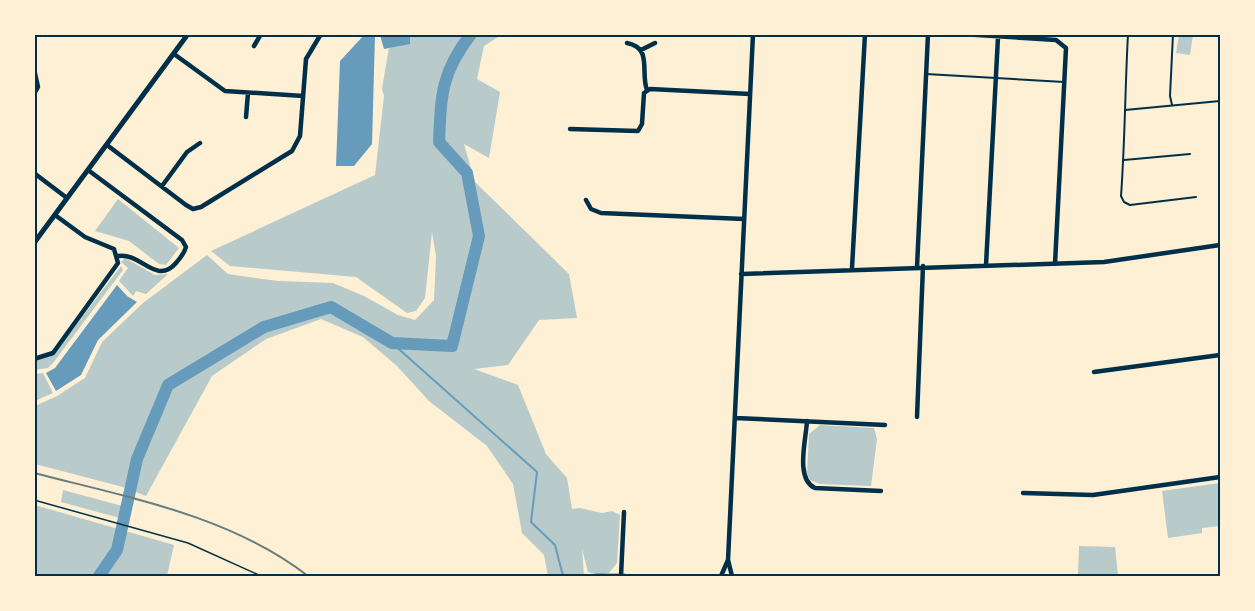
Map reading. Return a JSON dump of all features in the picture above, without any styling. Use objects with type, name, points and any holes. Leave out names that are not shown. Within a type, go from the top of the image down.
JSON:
[{"type":"street","points":[[35,243],[188,34]]},
{"type":"street","points":[[254,46],[261,34]]},
{"type":"street","points":[[732,576],[728,560],[753,34]]},
{"type":"street","points":[[852,268],[865,34]]},
{"type":"street","points":[[917,267],[928,34]]},
{"type":"street","points":[[961,34],[1060,41],[1066,48],[1055,264]]},
{"type":"street","points":[[107,145],[193,208],[201,207],[292,151],[300,136],[306,59],[319,35]]},
{"type":"street","points":[[986,265],[998,37]]},
{"type":"street","points":[[641,50],[655,43]]},
{"type":"street","points":[[570,129],[638,131],[642,124],[643,97],[647,90],[644,81],[645,57],[641,50],[627,44]]},
{"type":"street","points":[[174,54],[221,89],[303,96]]},
{"type":"street","points":[[34,69],[38,77],[38,87],[34,94]]},
{"type":"street","points":[[647,90],[750,94]]},
{"type":"street","points":[[246,117],[248,93]]},
{"type":"street","points":[[162,186],[187,152],[200,143]]},
{"type":"street","points":[[55,215],[85,237],[108,245],[118,256],[135,257],[153,271],[163,272],[172,268],[184,254],[186,247],[182,240],[88,170]]},
{"type":"street","points":[[34,173],[68,198]]},
{"type":"street","points":[[586,200],[591,209],[601,213],[744,219]]},
{"type":"street","points":[[741,273],[1104,262],[1221,245]]},
{"type":"street","points":[[34,359],[53,353],[115,269],[118,256]]},
{"type":"street","points":[[916,417],[923,266]]},
{"type":"street","points":[[1094,372],[1221,355]]},
{"type":"street","points":[[735,418],[885,425]]},
{"type":"street","points":[[807,421],[804,475],[808,483],[815,488],[881,491]]},
{"type":"street","points":[[1023,493],[1093,495],[1221,477]]},
{"type":"street","points":[[596,576],[622,576],[624,512]]},
{"type":"street","points":[[721,576],[728,560]]},
{"type":"lane","points":[[1128,34],[1124,110],[1126,142],[1121,196],[1124,202],[1130,205],[1196,197]]},
{"type":"lane","points":[[1172,105],[1170,96],[1173,34]]},
{"type":"lane","points":[[926,75],[1064,82]]},
{"type":"lane","points":[[1124,110],[1221,101]]},
{"type":"lane","points":[[1123,160],[1190,154]]},
{"type":"path","points":[[34,500],[188,543],[261,576]]},
{"type":"shaded area","points":[[391,35],[501,35],[484,46],[477,79],[500,92],[489,158],[464,144],[475,182],[569,274],[577,318],[539,320],[508,365],[474,369],[518,385],[546,454],[567,478],[572,509],[580,508],[602,513],[612,511],[620,515],[617,563],[609,573],[597,575],[588,572],[582,549],[584,576],[548,576],[544,555],[522,533],[513,484],[487,446],[429,401],[397,366],[363,337],[321,319],[266,339],[212,376],[146,496],[123,487],[35,464],[35,406],[57,396],[85,378],[102,342],[143,303],[207,255],[228,274],[278,281],[333,283],[364,296],[398,315],[415,320],[434,300],[436,256],[432,232],[425,298],[416,311],[407,313],[356,277],[230,266],[211,251],[375,175],[384,96],[382,89]]},
{"type":"shaded area","points":[[1179,35],[1193,35],[1190,55],[1176,53]]},
{"type":"shaded area","points":[[118,199],[179,248],[166,265],[159,264],[129,241],[95,231]]},
{"type":"shaded area","points":[[125,258],[155,275],[168,274],[146,294],[136,291],[133,296],[119,281],[128,268],[121,262]]},
{"type":"shaded area","points":[[121,266],[123,270],[53,363],[48,368],[35,370],[34,362],[53,355]]},
{"type":"shaded area","points":[[43,373],[53,393],[35,401],[35,374]]},
{"type":"shaded area","points":[[820,425],[874,428],[877,439],[871,486],[820,484],[810,480],[807,473],[809,434]]},
{"type":"shaded area","points":[[1220,483],[1220,526],[1202,528],[1202,533],[1168,538],[1162,491]]},
{"type":"shaded area","points":[[63,490],[130,508],[127,520],[61,502]]},
{"type":"shaded area","points":[[35,505],[174,545],[167,576],[35,576]]},
{"type":"shaded area","points":[[1079,546],[1115,547],[1118,576],[1078,576]]},
{"type":"water","points":[[365,34],[375,35],[372,144],[354,166],[336,166],[340,61]]},
{"type":"water","points":[[380,35],[410,35],[410,44],[384,49]]},
{"type":"water","points":[[117,285],[127,296],[137,302],[98,340],[81,375],[56,391],[46,373],[55,368]]},
{"type":"waterway","points":[[99,576],[117,550],[137,459],[168,385],[264,327],[331,307],[392,343],[452,346],[479,236],[467,173],[439,142],[440,125],[442,97],[448,73],[471,34]]},
{"type":"waterway","points":[[392,343],[537,472],[531,522],[555,545],[563,576]]},
{"type":"railway","points":[[34,473],[141,500],[212,523],[278,555],[308,576]]}]
